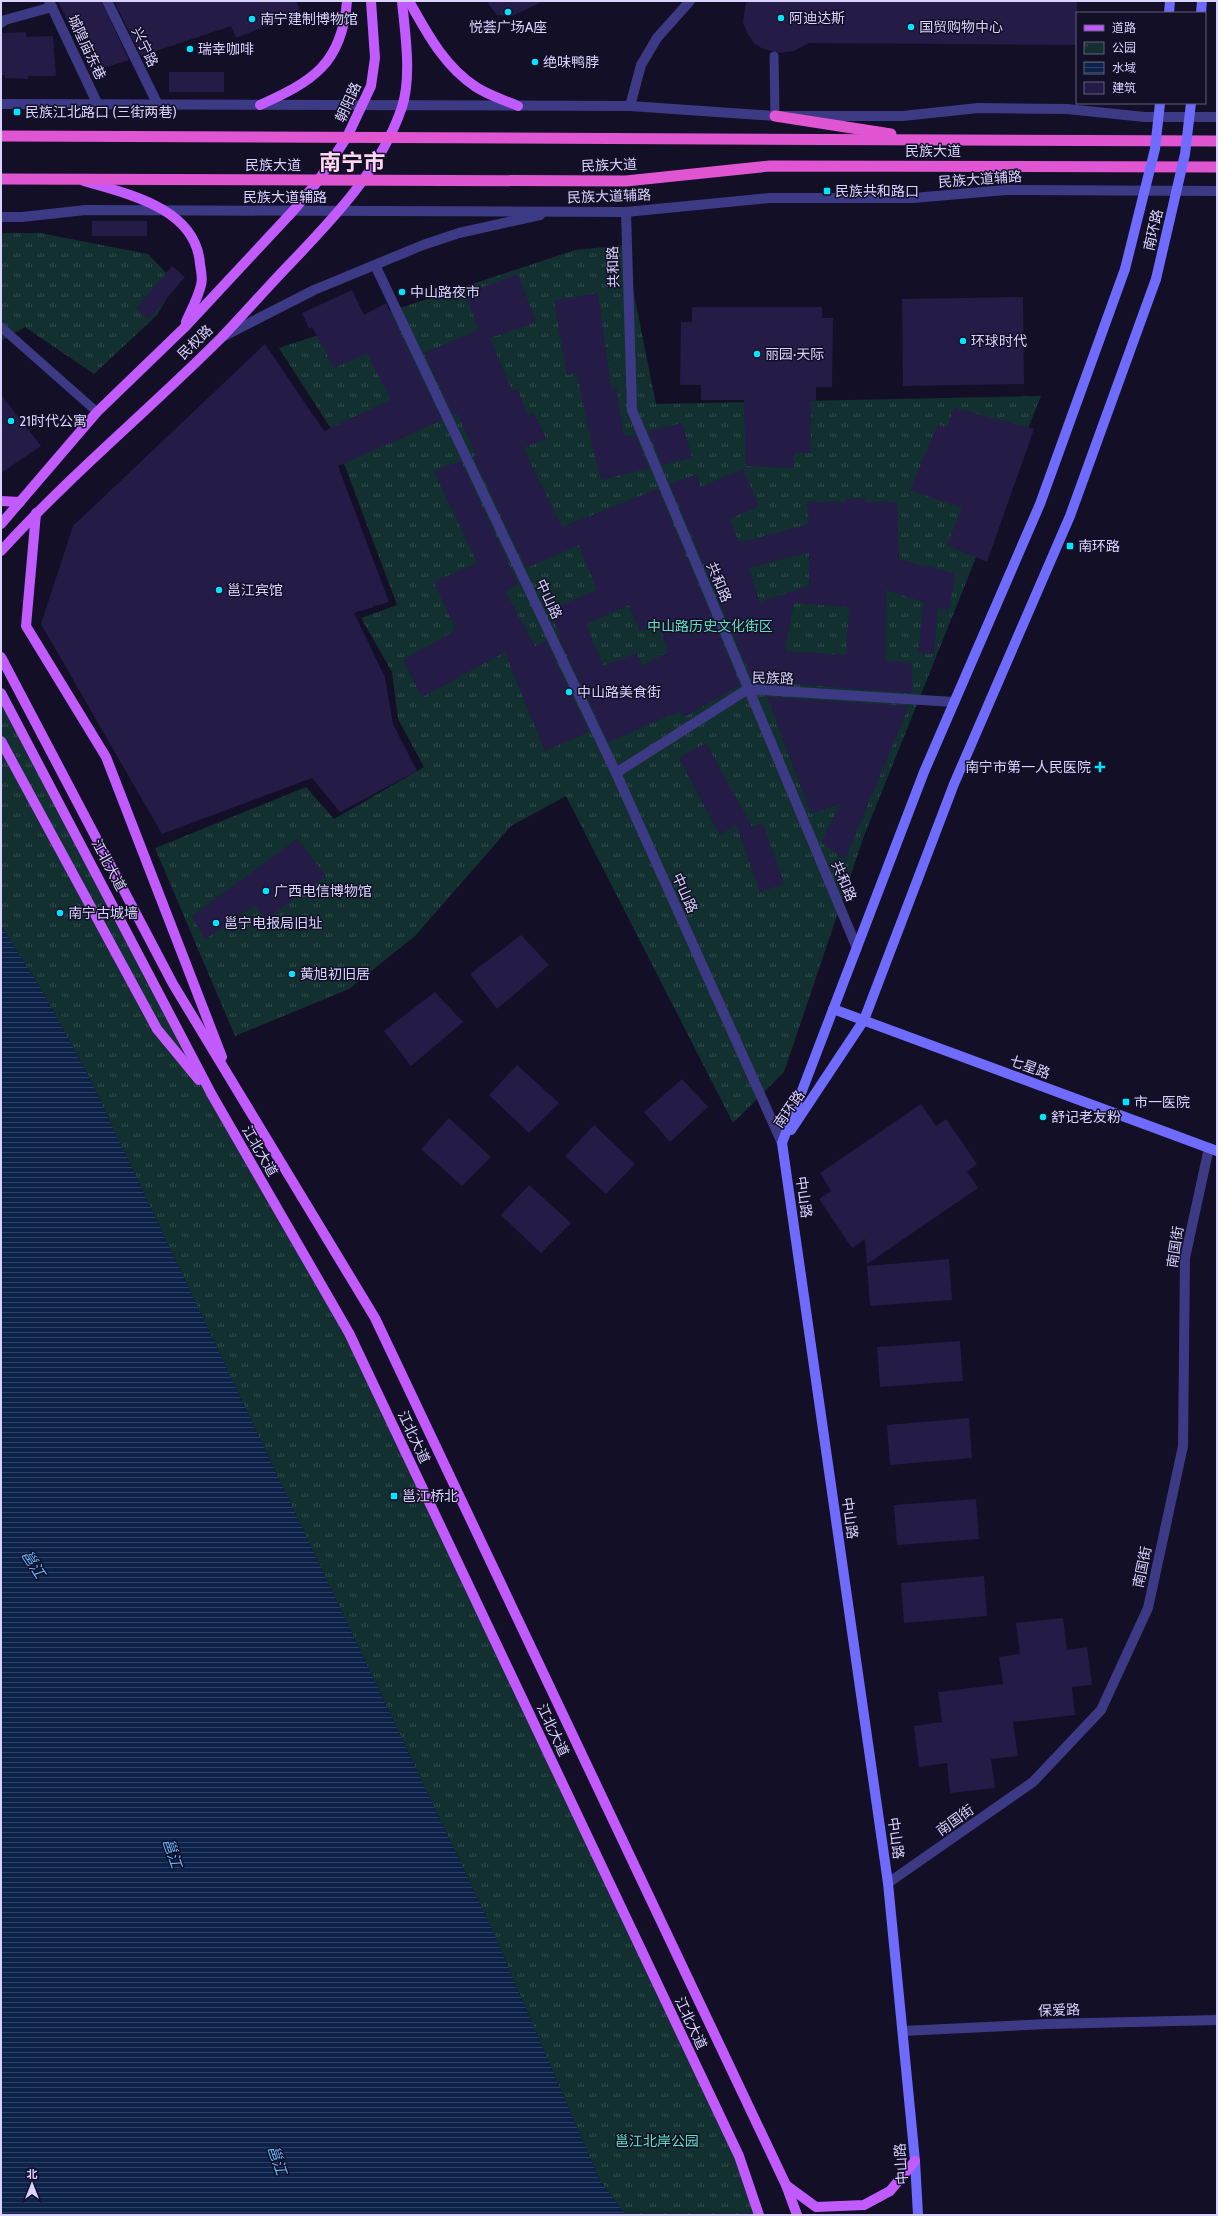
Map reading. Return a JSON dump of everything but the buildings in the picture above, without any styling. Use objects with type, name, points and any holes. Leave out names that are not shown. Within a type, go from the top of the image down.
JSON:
[{"type":"highway","points":[[775,116],[925,140]]},
{"type":"highway","name":"民族大道","points":[[1,136],[1217,141]]},
{"type":"highway","name":"民族大道","points":[[1,180],[626,181],[770,166],[1217,167]]},
{"type":"main road","points":[[260,105],[298,88],[320,70],[333,53],[341,34],[347,1]]},
{"type":"main road","name":"朝阳路","points":[[318,180],[347,137],[364,105],[371,86],[375,58],[372,1]]},
{"type":"main road","points":[[390,137],[402,106],[405,86],[406,45],[402,1]]},
{"type":"main road","points":[[409,1],[434,47],[455,70],[476,88],[518,106]]},
{"type":"main road","points":[[1169,12],[1170,1]]},
{"type":"main road","points":[[1201,12],[1202,1]]},
{"type":"main road","name":"南环路","points":[[782,1143],[924,772],[1040,504],[1125,269],[1155,149],[1160,104]]},
{"type":"main road","name":"南环路","points":[[782,1143],[823,1084],[864,1020],[954,784],[1070,516],[1156,279],[1186,154],[1191,104]]},
{"type":"main road","name":"民权路","points":[[1,551],[36,513],[220,338],[339,211],[362,180],[390,137]]},
{"type":"main road","points":[[79,180],[141,198],[165,210],[182,225],[199,250],[202,284],[184,328]]},
{"type":"main road","name":"民权路","points":[[1,524],[97,412],[184,328],[293,211],[318,180]]},
{"type":"main road","points":[[1,501],[20,502]]},
{"type":"main road","points":[[36,513],[26,626],[106,757],[231,1080]]},
{"type":"main road","name":"江北大道","points":[[1,657],[173,984],[375,1318],[786,2185],[797,2215]]},
{"type":"main road","name":"江北大道","points":[[1,693],[212,1095],[349,1333],[739,2156],[759,2215]]},
{"type":"main road","points":[[1,741],[157,1029],[212,1095]]},
{"type":"main road","name":"七星路","points":[[833,1009],[1213,1149]]},
{"type":"main road","name":"中山路","points":[[782,1143],[888,1884],[915,2161],[918,2215]]},
{"type":"main road","points":[[786,2185],[816,2207],[864,2205],[890,2191],[915,2161]]},
{"type":"street","name":"兴宁路","points":[[107,1],[158,105]]},
{"type":"street","points":[[630,106],[641,65],[657,38],[690,1]]},
{"type":"street","points":[[1,23],[5,20],[51,4]]},
{"type":"street","name":"城隍庙东巷","points":[[51,4],[98,105]]},
{"type":"street","points":[[1,104],[630,106],[775,116],[903,116],[986,108],[1067,109],[1145,117],[1217,117]]},
{"type":"street","name":"民族大道辅路","points":[[1,216],[22,217],[86,210],[626,212],[770,198],[913,198],[1006,190],[1217,191]]},
{"type":"street","points":[[220,338],[314,290],[459,233],[557,211]]},
{"type":"street","name":"共和路","points":[[626,212],[632,410],[856,948]]},
{"type":"street","name":"中山路","points":[[375,265],[616,773],[782,1143]]},
{"type":"street","name":"民族路","points":[[616,773],[748,689],[954,702]]},
{"type":"street","name":"南国街","points":[[888,1884],[1033,1782],[1101,1710],[1148,1608],[1183,1446],[1185,1258],[1213,1149]]},
{"type":"street","name":"保爱路","points":[[902,2031],[1055,2024],[1217,2020]]},
{"type":"lane","points":[[774,56],[775,116]]},
{"type":"lane","points":[[1,327],[97,412]]},
{"type":"green space","points":[[1,233],[40,233],[148,254],[176,283],[157,315],[94,374],[25,327],[1,341]]},
{"type":"green space","name":"中山路历史文化街区","points":[[624,245],[656,404],[1041,396],[864,836],[784,1072],[733,1123],[566,796],[511,826],[415,936],[349,989],[235,1036],[155,848],[306,787],[334,819],[424,767],[398,719],[392,672],[361,618],[397,605],[331,429],[279,348],[575,250]]},
{"type":"green space","name":"邕江北岸公园","points":[[1,693],[159,991],[349,1333],[739,2156],[759,2215],[626,2215],[600,2181],[490,1925],[88,1075],[43,992],[1,926]]},
{"type":"water","name":"邕江","points":[[1,926],[43,992],[88,1075],[490,1925],[600,2181],[626,2215],[1,2215]]},
{"type":"place","name":"悦荟广场A座","points":[[508,12]]},
{"type":"place","name":"阿迪达斯","points":[[781,18]]},
{"type":"place","name":"南宁建制博物馆","points":[[252,19]]},
{"type":"place","name":"国贸购物中心","points":[[911,27]]},
{"type":"place","name":"瑞幸咖啡","points":[[190,49]]},
{"type":"place","name":"绝味鸭脖","points":[[535,62]]},
{"type":"place","name":"民族江北路口 (三街两巷)","points":[[17,112]]},
{"type":"place","name":"民族共和路口","points":[[827,191]]},
{"type":"place","name":"中山路夜市","points":[[402,292]]},
{"type":"place","name":"环球时代","points":[[963,341]]},
{"type":"place","name":"丽园·天际","points":[[757,354]]},
{"type":"place","name":"21时代公寓","points":[[11,421]]},
{"type":"place","name":"南环路","points":[[1070,546]]},
{"type":"place","name":"邕江宾馆","points":[[219,590]]},
{"type":"place","name":"中山路美食街","points":[[569,692]]},
{"type":"place","name":"南宁市第一人民医院","points":[[1100,767]]},
{"type":"place","name":"广西电信博物馆","points":[[266,891]]},
{"type":"place","name":"南宁古城墙","points":[[60,913]]},
{"type":"place","name":"邕宁电报局旧址","points":[[216,923]]},
{"type":"place","name":"黄旭初旧居","points":[[292,974]]},
{"type":"place","name":"市一医院","points":[[1126,1102]]},
{"type":"place","name":"舒记老友粉","points":[[1043,1117]]},
{"type":"place","name":"邕江桥北","points":[[394,1496]]},
{"type":"district","name":"南宁市","points":[[352,162]]}]
